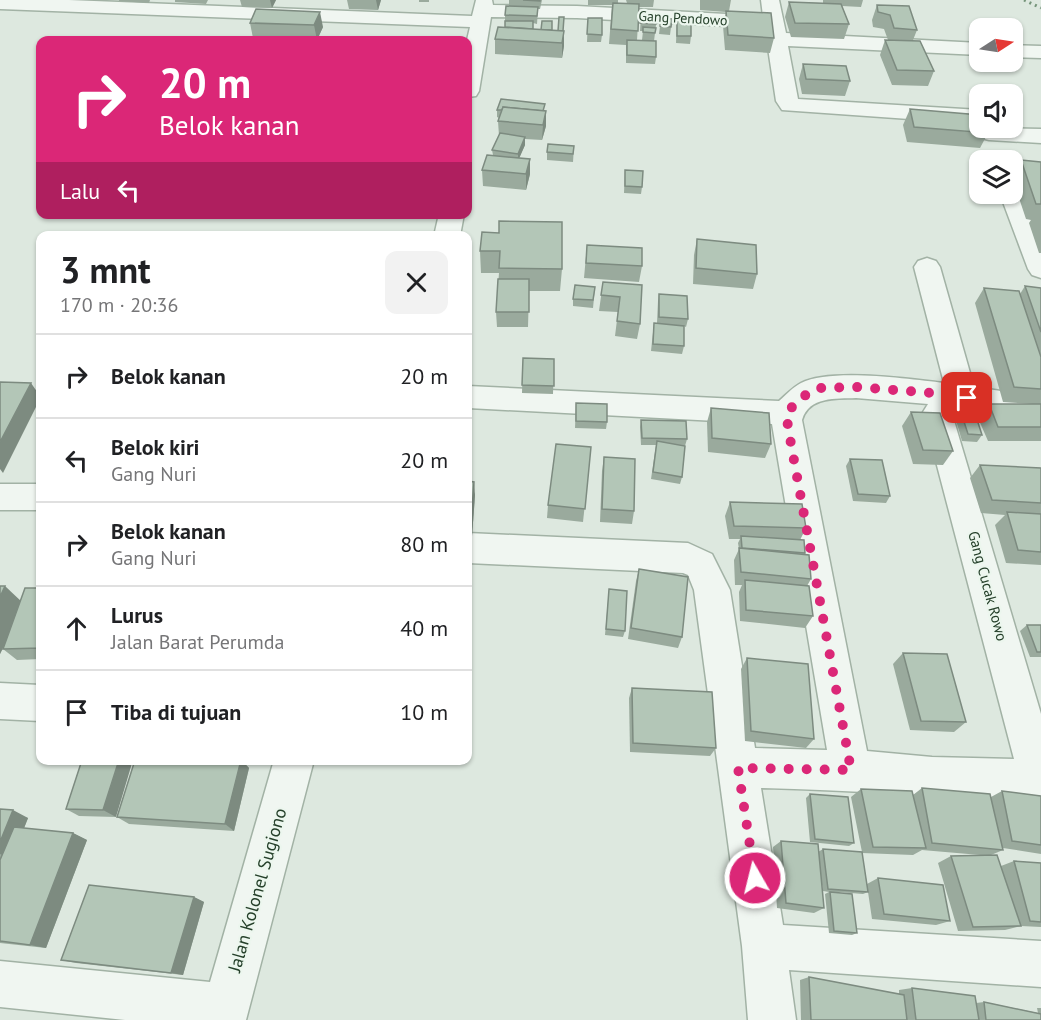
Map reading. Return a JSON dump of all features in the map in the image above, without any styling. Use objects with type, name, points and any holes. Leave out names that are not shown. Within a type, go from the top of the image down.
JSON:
[{"type":"street","points":[[770,0],[787,101],[793,106],[969,129]]},
{"type":"street","name":"Gang Pendowo","points":[[8,2],[577,12],[969,48]]},
{"type":"street","points":[[472,68],[482,11]]},
{"type":"street","points":[[1023,51],[1041,52]]},
{"type":"street","points":[[1023,119],[1041,120]]},
{"type":"street","points":[[1023,135],[1041,136]]},
{"type":"street","points":[[1016,204],[1041,269]]},
{"type":"street","name":"Gang Cucak Rowo","points":[[927,267],[948,395],[1041,780]]},
{"type":"street","points":[[851,770],[791,444],[787,420],[789,413],[798,400],[819,388],[856,387],[948,395],[1041,408]]},
{"type":"street","points":[[472,397],[789,413]]},
{"type":"street","points":[[0,497],[36,497]]},
{"type":"street","points":[[472,549],[688,558],[700,565],[712,590],[764,946],[772,1020]]},
{"type":"street","points":[[0,701],[36,704]]},
{"type":"street","name":"Jalan Kolonel Sugiono","points":[[223,1013],[293,765]]},
{"type":"street","points":[[738,768],[851,770],[932,777],[1041,780]]},
{"type":"street","points":[[764,946],[1041,964]]},
{"type":"street","points":[[0,984],[223,1013]]},
{"type":"building","points":[[789,2],[841,4],[849,24],[795,23]]},
{"type":"building","points":[[613,3],[639,4],[638,31],[611,29]]},
{"type":"building","points":[[877,5],[909,6],[917,30],[894,28],[890,15],[878,12]]},
{"type":"building","points":[[506,6],[538,7],[537,16],[505,15]]},
{"type":"building","points":[[256,9],[320,12],[314,25],[250,23]]},
{"type":"building","points":[[726,11],[771,13],[774,38],[728,35]]},
{"type":"building","points":[[641,16],[657,17],[656,24],[640,23]]},
{"type":"building","points":[[559,17],[564,17],[563,31],[558,31]]},
{"type":"building","points":[[588,18],[602,18],[602,35],[587,34]]},
{"type":"building","points":[[661,18],[672,19],[671,27],[660,26]]},
{"type":"building","points":[[677,18],[691,19],[691,36],[677,36]]},
{"type":"building","points":[[505,21],[533,21],[533,29],[505,27]]},
{"type":"building","points":[[542,21],[552,21],[552,30],[541,30]]},
{"type":"building","points":[[498,27],[564,31],[562,43],[495,39]]},
{"type":"building","points":[[643,27],[656,28],[655,33],[643,32]]},
{"type":"building","points":[[627,40],[656,41],[656,57],[627,55]]},
{"type":"building","points":[[885,40],[920,41],[934,71],[897,70]]},
{"type":"building","points":[[803,64],[846,66],[850,81],[806,79]]},
{"type":"building","points":[[501,99],[545,104],[543,111],[503,107],[502,110],[497,110]]},
{"type":"building","points":[[503,107],[546,111],[543,125],[498,121]]},
{"type":"building","points":[[910,109],[969,114],[969,131],[914,127]]},
{"type":"building","points":[[500,133],[525,137],[518,154],[492,150]]},
{"type":"building","points":[[548,144],[574,146],[573,154],[547,152]]},
{"type":"building","points":[[487,155],[530,159],[526,174],[482,170]]},
{"type":"building","points":[[1023,160],[1041,162],[1041,204],[1036,204]]},
{"type":"building","points":[[625,170],[643,171],[642,187],[625,186]]},
{"type":"building","points":[[499,221],[562,222],[562,269],[499,268],[500,251],[480,251],[482,232],[499,233]]},
{"type":"building","points":[[697,239],[756,245],[757,274],[696,268]]},
{"type":"building","points":[[587,245],[642,248],[642,266],[586,263]]},
{"type":"building","points":[[498,279],[529,279],[529,312],[496,312]]},
{"type":"building","points":[[603,282],[642,285],[640,324],[617,321],[620,297],[601,295]]},
{"type":"building","points":[[575,285],[595,287],[593,300],[573,299]]},
{"type":"building","points":[[1025,286],[1041,288],[1041,332]]},
{"type":"building","points":[[984,288],[1019,291],[1041,357],[1041,389],[1014,387]]},
{"type":"building","points":[[659,294],[687,296],[688,319],[659,317]]},
{"type":"building","points":[[654,323],[684,326],[684,346],[653,344]]},
{"type":"building","points":[[523,358],[554,359],[554,386],[522,385]]},
{"type":"building","points":[[0,382],[31,383],[0,442]]},
{"type":"building","points":[[957,400],[971,401],[982,435],[968,434]]},
{"type":"building","points":[[576,403],[607,404],[607,422],[576,421]]},
{"type":"building","points":[[989,404],[1041,404],[1041,427],[998,427]]},
{"type":"building","points":[[711,408],[769,413],[771,444],[712,438]]},
{"type":"building","points":[[911,412],[940,413],[953,451],[923,450]]},
{"type":"building","points":[[641,420],[686,421],[687,439],[642,438]]},
{"type":"building","points":[[657,441],[685,446],[682,477],[653,472]]},
{"type":"building","points":[[556,444],[591,447],[585,509],[548,505]]},
{"type":"building","points":[[604,457],[635,459],[634,511],[602,509]]},
{"type":"building","points":[[850,459],[882,460],[890,496],[858,494]]},
{"type":"building","points":[[980,465],[1041,468],[1041,503],[992,500]]},
{"type":"building","points":[[472,482],[474,482],[472,509]]},
{"type":"building","points":[[730,502],[802,504],[806,528],[734,526]]},
{"type":"building","points":[[1007,512],[1041,514],[1041,552],[1018,550]]},
{"type":"building","points":[[741,536],[804,540],[805,553],[742,548]]},
{"type":"building","points":[[739,548],[809,555],[811,579],[741,572]]},
{"type":"building","points":[[639,569],[688,577],[682,637],[631,628]]},
{"type":"building","points":[[745,580],[809,586],[813,616],[746,610]]},
{"type":"building","points":[[0,586],[5,586],[0,597]]},
{"type":"building","points":[[25,588],[36,588],[36,648],[3,649]]},
{"type":"building","points":[[609,589],[627,591],[625,631],[606,629]]},
{"type":"building","points":[[1027,625],[1041,625],[1041,652],[1037,652]]},
{"type":"building","points":[[903,653],[947,654],[966,722],[921,721]]},
{"type":"building","points":[[747,658],[808,664],[814,739],[751,731]]},
{"type":"building","points":[[632,688],[712,692],[716,748],[633,743]]},
{"type":"building","points":[[80,765],[117,765],[103,810],[66,809]]},
{"type":"building","points":[[133,765],[240,765],[225,824],[117,817]]},
{"type":"building","points":[[922,788],[990,794],[1003,850],[932,843]]},
{"type":"building","points":[[861,789],[912,791],[926,848],[873,847]]},
{"type":"building","points":[[1002,791],[1041,796],[1041,845],[1012,841]]},
{"type":"building","points":[[810,794],[848,797],[854,843],[815,839]]},
{"type":"building","points":[[0,809],[13,810],[0,842]]},
{"type":"building","points":[[14,827],[73,833],[30,945],[0,941],[0,860]]},
{"type":"building","points":[[781,841],[818,844],[824,908],[786,903]]},
{"type":"building","points":[[823,849],[862,852],[868,892],[828,889]]},
{"type":"building","points":[[997,855],[1021,926],[973,927],[951,856]]},
{"type":"building","points":[[1014,861],[1041,863],[1041,922],[1030,921]]},
{"type":"building","points":[[878,878],[943,885],[950,921],[884,914]]},
{"type":"building","points":[[89,885],[194,897],[171,973],[61,960]]},
{"type":"building","points":[[830,892],[852,894],[857,933],[834,931]]},
{"type":"building","points":[[809,977],[904,995],[907,1020],[811,1020]]},
{"type":"building","points":[[912,988],[975,996],[979,1020],[916,1020]]},
{"type":"building","points":[[984,1002],[1041,1014],[1041,1020],[986,1020]]},
{"type":"railway","points":[[1024,0],[1041,8]]},
{"type":"route","points":[[755,878],[738,768],[851,770],[791,444],[787,420],[790,409],[809,392],[819,388],[834,387],[933,393],[967,398]]}]
